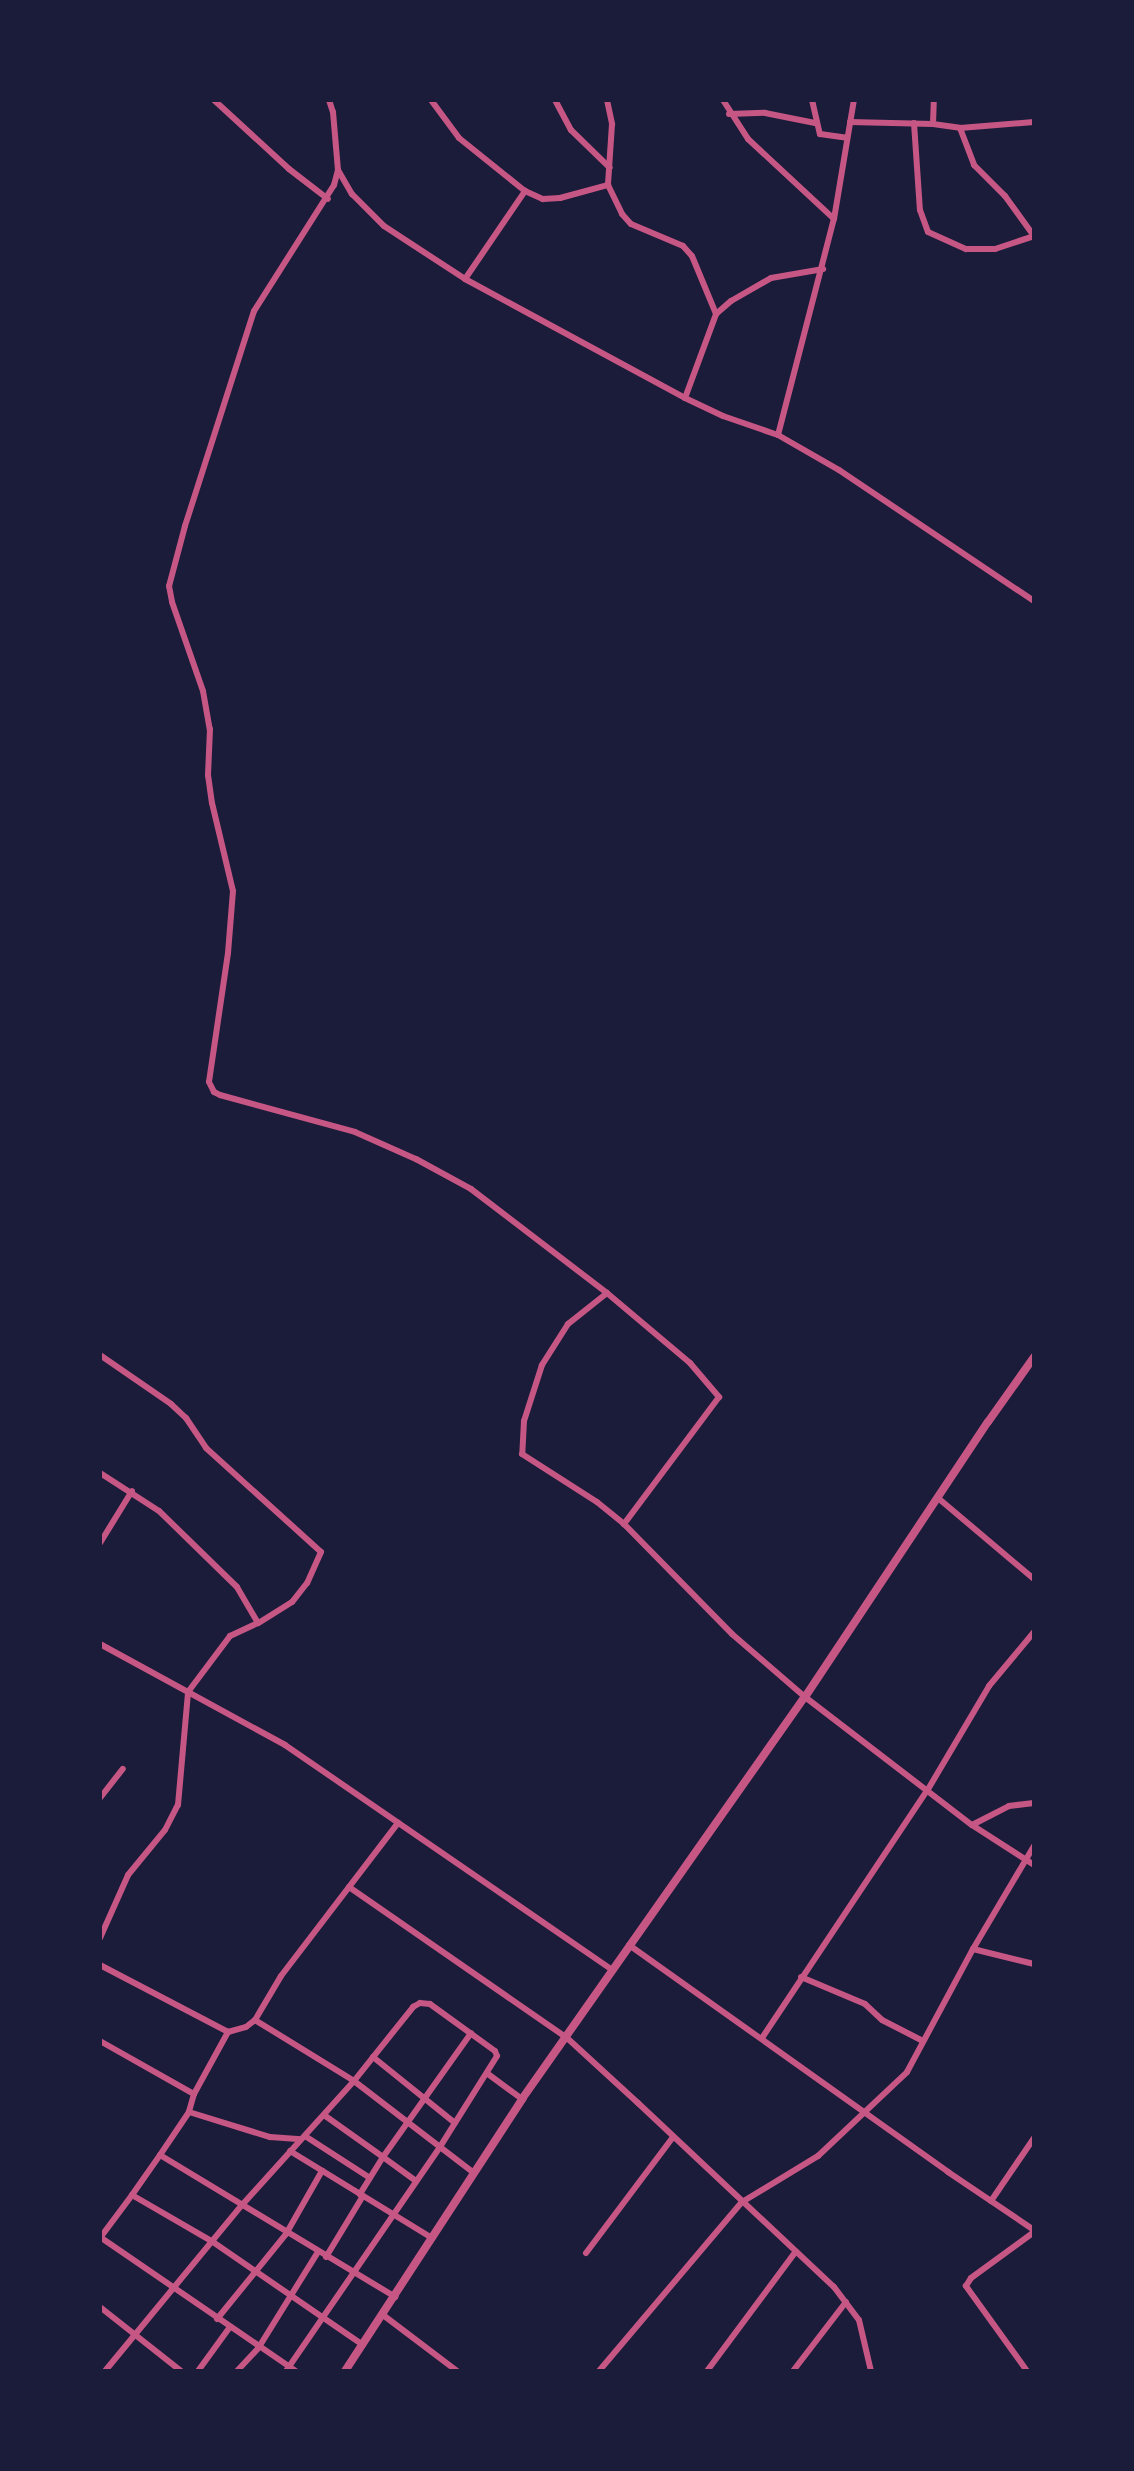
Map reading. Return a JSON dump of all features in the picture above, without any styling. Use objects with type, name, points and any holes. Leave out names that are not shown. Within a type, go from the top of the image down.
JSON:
[{"type":"street","points":[[214,100],[289,169],[328,199]]},
{"type":"street","points":[[329,100],[333,112],[338,170],[328,199],[254,311],[185,526],[169,586],[203,691],[210,729],[210,794],[233,891],[228,953],[209,1082],[214,1092],[220,1095],[355,1132],[416,1159],[471,1189],[607,1293],[690,1363],[719,1397],[624,1524]]},
{"type":"street","points":[[431,100],[459,138],[525,191],[543,199],[560,198],[608,185]]},
{"type":"street","points":[[555,100],[570,130],[610,168]]},
{"type":"street","points":[[607,100],[612,124],[608,185],[631,224],[683,246],[692,256],[716,314]]},
{"type":"street","points":[[723,100],[729,114],[748,139],[834,219]]},
{"type":"street","points":[[812,100],[815,124],[820,135],[848,138]]},
{"type":"street","points":[[778,435],[823,269],[854,100]]},
{"type":"street","points":[[933,124],[934,100]]},
{"type":"street","points":[[729,114],[765,113],[815,124]]},
{"type":"street","points":[[850,122],[933,124],[960,128],[1034,124]]},
{"type":"street","points":[[914,123],[920,210],[928,232],[966,249],[995,249],[1034,236],[1005,196],[974,164],[960,128]]},
{"type":"street","points":[[338,170],[352,194],[384,226],[465,279],[685,398],[723,416],[778,435],[839,470],[1034,601]]},
{"type":"street","points":[[465,279],[525,191]]},
{"type":"street","points":[[685,398],[716,314],[731,301],[771,278],[823,269]]},
{"type":"street","points":[[607,1293],[568,1324],[542,1365],[524,1421],[522,1454],[597,1502],[624,1524],[732,1634],[805,1697],[972,1825],[1034,1865]]},
{"type":"street","points":[[100,1355],[186,1418],[206,1448],[321,1552],[301,1591],[274,1615],[230,1636],[188,1692],[178,1805],[165,1829],[128,1875],[100,1938]]},
{"type":"street","points":[[345,2371],[522,2099],[805,1697],[1034,1357]]},
{"type":"street","points":[[100,1473],[132,1491],[159,1511],[232,1581],[247,1600],[258,1623]]},
{"type":"street","points":[[100,1543],[132,1491]]},
{"type":"street","points":[[938,1498],[1034,1579]]},
{"type":"street","points":[[762,2038],[927,1790],[989,1686],[1034,1632]]},
{"type":"street","points":[[100,1644],[285,1745],[612,1970]]},
{"type":"street","points":[[100,1798],[123,1769]]},
{"type":"street","points":[[972,1825],[1009,1806],[1034,1803]]},
{"type":"street","points":[[100,1965],[228,2032],[247,2027],[255,2020],[281,1976],[398,1823]]},
{"type":"street","points":[[599,2371],[742,2202],[810,2162],[866,2113],[907,2072],[973,1949],[1034,1846]]},
{"type":"street","points":[[349,1887],[566,2037],[796,2251],[846,2302],[859,2320],[871,2371]]},
{"type":"street","points":[[629,1945],[1034,2231],[971,2278],[966,2286],[1027,2371]]},
{"type":"street","points":[[973,1949],[1034,1964]]},
{"type":"street","points":[[801,1977],[864,2004],[882,2020],[923,2041]]},
{"type":"street","points":[[108,2370],[242,2205],[354,2081],[412,2007],[420,2003],[430,2004],[497,2053],[488,2074],[440,2147],[287,2369]]},
{"type":"street","points":[[255,2020],[354,2081],[474,2173]]},
{"type":"street","points":[[228,2032],[194,2094],[189,2112],[100,2237],[287,2369],[296,2371]]},
{"type":"street","points":[[326,2257],[383,2157],[425,2102],[471,2033]]},
{"type":"street","points":[[100,2041],[194,2094]]},
{"type":"street","points":[[373,2057],[425,2102],[455,2123]]},
{"type":"street","points":[[488,2074],[522,2099]]},
{"type":"street","points":[[189,2112],[270,2137],[303,2137],[370,2179]]},
{"type":"street","points":[[324,2115],[416,2181]]},
{"type":"street","points":[[586,2253],[673,2137]]},
{"type":"street","points":[[991,2201],[1034,2138]]},
{"type":"street","points":[[290,2151],[432,2238]]},
{"type":"street","points":[[160,2155],[286,2234],[395,2297]]},
{"type":"street","points":[[217,2319],[286,2234],[322,2171]]},
{"type":"street","points":[[132,2195],[213,2242],[321,2319],[363,2345]]},
{"type":"street","points":[[707,2371],[796,2251]]},
{"type":"street","points":[[237,2371],[259,2347],[318,2252]]},
{"type":"street","points":[[793,2371],[846,2302]]},
{"type":"street","points":[[100,2307],[181,2371]]},
{"type":"street","points":[[383,2315],[457,2371]]},
{"type":"street","points":[[198,2371],[230,2327]]}]
